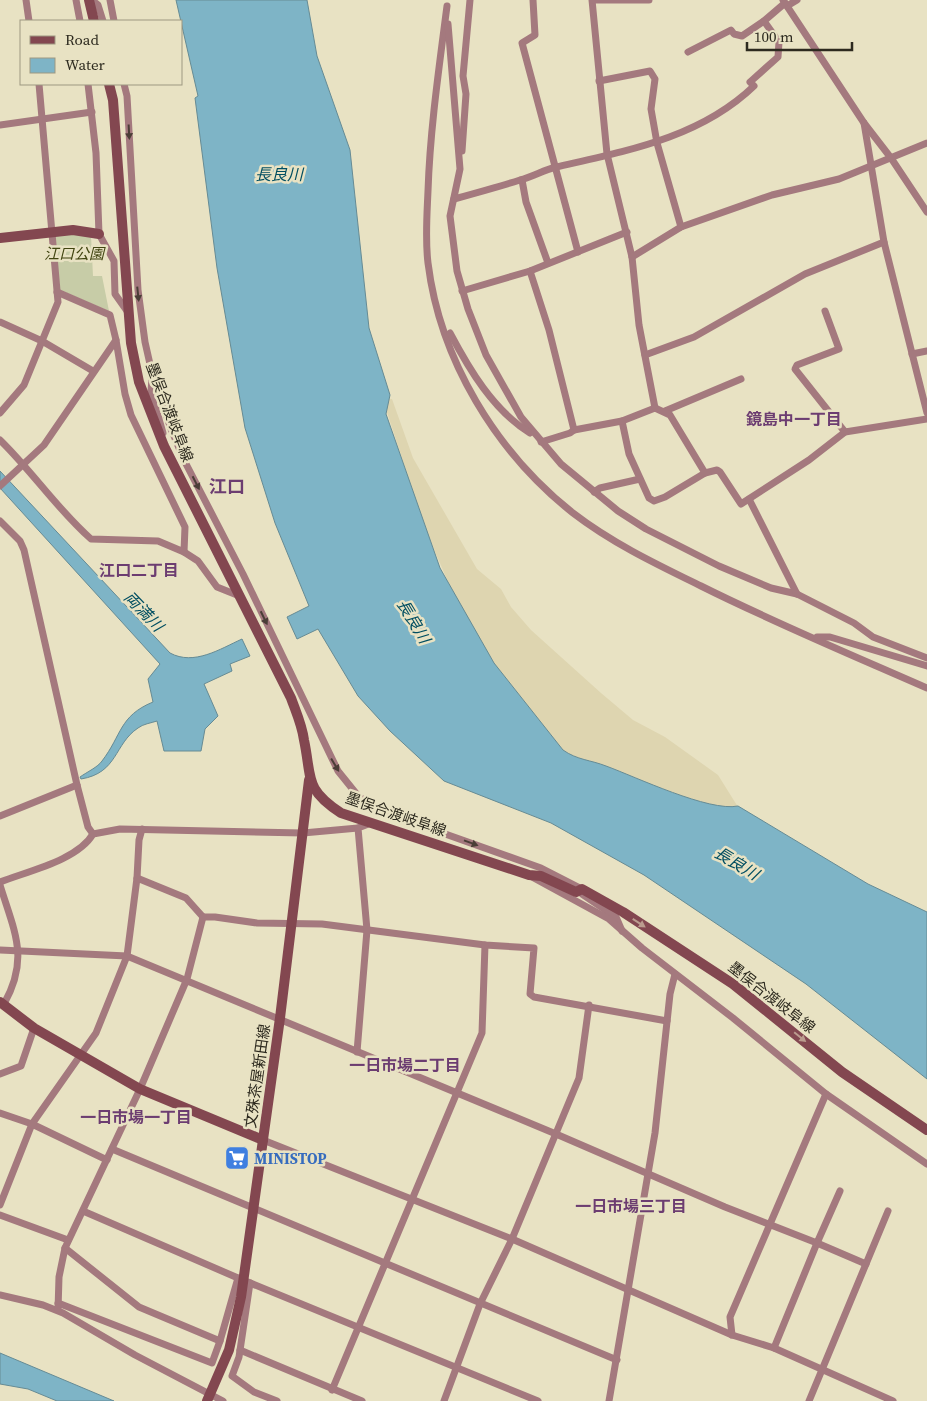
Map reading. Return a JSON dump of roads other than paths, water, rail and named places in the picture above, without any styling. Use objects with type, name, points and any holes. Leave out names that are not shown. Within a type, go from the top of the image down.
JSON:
[{"type":"main road","points":[[90,0],[94,20]]},
{"type":"main road","name":"墨俣合渡岐阜線","points":[[109,85],[113,100],[130,344],[140,382],[164,446],[291,698],[301,724],[309,780],[317,795],[341,813],[529,875],[541,876],[576,892],[582,889],[623,912],[733,984],[842,1072],[927,1130]]},
{"type":"main road","points":[[0,238],[73,230],[99,234]]},
{"type":"main road","name":"文殊茶屋新田線","points":[[208,1398],[229,1350],[237,1320],[244,1280],[280,1018],[309,780]]},
{"type":"main road","points":[[2,1003],[34,1028],[140,1089],[263,1140]]},
{"type":"street","points":[[26,0],[29,20]]},
{"type":"street","points":[[76,0],[80,20]]},
{"type":"street","points":[[90,0],[98,5],[103,20]]},
{"type":"street","points":[[110,0],[114,20]]},
{"type":"street","points":[[459,158],[462,149],[466,94],[463,76],[470,0]]},
{"type":"street","points":[[533,0],[535,35],[522,43],[578,252]]},
{"type":"street","points":[[650,0],[592,0],[608,154],[632,257],[639,325],[655,408]]},
{"type":"street","points":[[688,52],[731,30],[734,34],[742,36],[785,3],[797,0]]},
{"type":"street","points":[[447,3],[460,169],[450,216],[452,247],[462,291],[486,355],[521,417],[561,464],[618,512],[646,529],[720,566],[771,588],[797,594],[854,623],[873,637],[927,658]]},
{"type":"street","points":[[447,3],[432,132],[426,231],[428,264],[440,315],[462,376],[484,414],[516,458],[572,512],[638,555],[727,599],[927,688]]},
{"type":"street","points":[[785,3],[864,123],[891,158],[927,212]]},
{"type":"street","points":[[454,199],[522,180],[555,168],[657,143],[720,113],[734,104],[754,86],[750,82],[778,58],[780,50],[779,40],[764,21]]},
{"type":"street","points":[[600,81],[650,71],[655,78],[651,109],[657,143],[682,227]]},
{"type":"street","points":[[0,413],[24,385],[58,302],[39,85]]},
{"type":"street","points":[[88,85],[96,162],[99,234],[114,261],[115,294],[127,311]]},
{"type":"street","points":[[124,85],[127,96],[138,290],[145,342],[152,373],[184,460],[243,574],[327,753],[359,797],[388,814],[541,868],[582,889],[582,894],[616,917],[622,931]]},
{"type":"street","points":[[0,125],[92,112]]},
{"type":"street","points":[[864,123],[884,242],[927,413]]},
{"type":"street","points":[[632,257],[682,227],[733,207],[839,179],[927,143]]},
{"type":"street","points":[[522,180],[526,202],[548,263]]},
{"type":"street","points":[[462,291],[530,271],[626,232]]},
{"type":"street","points":[[645,355],[694,337],[805,274],[884,242]]},
{"type":"street","points":[[530,271],[548,330],[574,430]]},
{"type":"street","points":[[57,292],[110,315],[125,394],[131,415],[186,527],[184,552]]},
{"type":"street","points":[[825,311],[839,349],[797,365],[795,368],[845,432]]},
{"type":"street","points":[[440,315],[469,369],[504,410],[539,439],[570,433],[574,430],[622,422],[655,408],[665,411],[670,415],[705,474]]},
{"type":"street","points":[[0,322],[42,341],[94,370]]},
{"type":"street","points":[[0,486],[23,466],[58,427],[94,370],[116,340]]},
{"type":"street","points":[[912,354],[927,352]]},
{"type":"street","points":[[152,373],[151,391],[164,438],[164,446]]},
{"type":"street","points":[[665,411],[741,379]]},
{"type":"street","points":[[622,422],[629,454],[649,498],[654,501],[666,497],[705,474],[716,470],[720,472],[741,504],[809,460],[845,432],[927,419]]},
{"type":"street","points":[[0,440],[78,528],[91,539],[158,541],[184,552],[198,561],[217,587],[238,595]]},
{"type":"street","points":[[594,492],[600,488],[640,479]]},
{"type":"street","points":[[748,499],[797,594]]},
{"type":"street","points":[[0,521],[20,541],[24,550],[77,785],[88,827],[93,834]]},
{"type":"street","points":[[813,637],[830,637],[927,666]]},
{"type":"street","points":[[0,816],[77,785]]},
{"type":"street","points":[[93,834],[120,829],[303,832],[358,828],[371,823]]},
{"type":"street","points":[[357,1052],[367,930],[358,828]]},
{"type":"street","points":[[0,1204],[32,1124],[82,1056],[96,1033],[127,956],[137,878],[139,840],[142,829]]},
{"type":"street","points":[[2,1003],[11,992],[17,973],[20,950],[0,883],[67,857],[88,844],[93,834]]},
{"type":"street","points":[[529,875],[609,919],[674,974],[733,1018],[826,1094],[927,1164]]},
{"type":"street","points":[[137,878],[186,898],[203,917],[290,924],[322,924],[485,945],[534,948],[530,994],[534,997],[589,1005],[667,1021]]},
{"type":"street","points":[[58,1306],[59,1277],[65,1248],[140,1089],[187,980],[203,917]]},
{"type":"street","points":[[332,1390],[357,1326],[482,1032],[485,945]]},
{"type":"street","points":[[0,950],[127,956],[280,1018],[357,1052],[866,1264]]},
{"type":"street","points":[[609,1401],[630,1289],[647,1173],[655,1133],[674,974]]},
{"type":"street","points":[[444,1401],[480,1304],[512,1239],[579,1078],[589,1005]]},
{"type":"street","points":[[0,1074],[21,1066],[34,1028]]},
{"type":"street","points":[[732,1335],[730,1318],[826,1094]]},
{"type":"street","points":[[0,1113],[32,1124],[107,1160]]},
{"type":"street","points":[[263,1140],[410,1201],[512,1239],[732,1335],[774,1348],[893,1401]]},
{"type":"street","points":[[112,1149],[617,1360]]},
{"type":"street","points":[[774,1348],[840,1191]]},
{"type":"street","points":[[84,1211],[244,1280],[538,1401]]},
{"type":"street","points":[[809,1401],[888,1211]]},
{"type":"street","points":[[0,1215],[68,1240]]},
{"type":"street","points":[[65,1248],[139,1307],[220,1341]]},
{"type":"street","points":[[0,1295],[58,1306],[212,1363],[244,1280]]},
{"type":"street","points":[[244,1280],[240,1350],[232,1376],[254,1392],[277,1401]]},
{"type":"street","points":[[58,1306],[208,1398],[223,1401]]},
{"type":"street","points":[[240,1350],[362,1401]]},
{"type":"water","name":"長良川","points":[[176,0],[307,0],[317,56],[350,150],[369,328],[390,395],[386,414],[440,568],[494,663],[563,750],[568,753],[691,799],[709,804],[738,806],[868,884],[927,912],[927,1079],[806,984],[644,875],[551,823],[444,781],[390,731],[358,696],[318,629],[297,639],[287,617],[309,606],[275,523],[245,428],[217,268],[195,98],[198,96]]},
{"type":"water","points":[[0,471],[170,653],[179,657],[198,657],[207,655],[242,639],[250,656],[230,664],[232,671],[204,684],[218,716],[205,729],[201,751],[164,751],[157,721],[138,728],[130,735],[102,771],[81,779],[80,777],[102,761],[127,720],[142,707],[153,702],[148,679],[160,664],[0,488]]},
{"type":"water","points":[[0,1353],[114,1401],[57,1401],[28,1389],[0,1384]]},
{"type":"place","name":"MINISTOP","points":[[237,1158]]},
{"type":"district","name":"鏡島中一丁目","points":[[794,419]]},
{"type":"district","name":"江口","points":[[227,486]]},
{"type":"district","name":"江口二丁目","points":[[139,570]]},
{"type":"district","name":"一日市場二丁目","points":[[405,1065]]},
{"type":"district","name":"一日市場一丁目","points":[[136,1117]]},
{"type":"district","name":"一日市場三丁目","points":[[631,1206]]},
{"type":"park label","name":"江口公園","points":[[74,253]]},
{"type":"water label","name":"両満川","points":[[144,611]]}]
